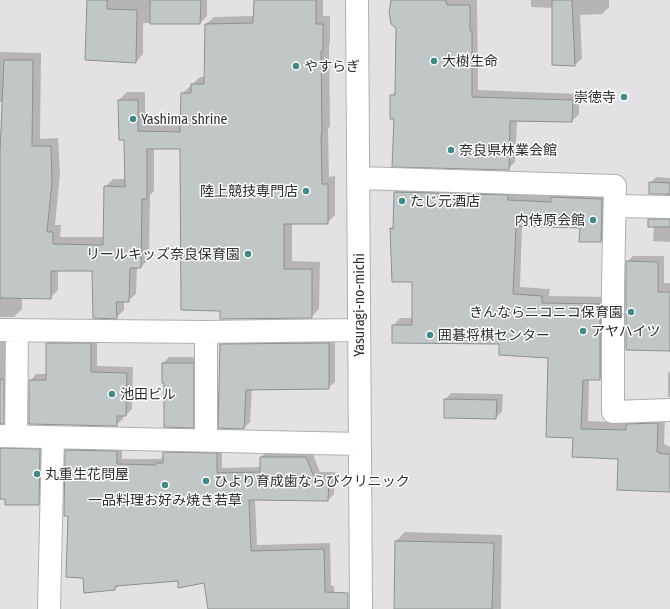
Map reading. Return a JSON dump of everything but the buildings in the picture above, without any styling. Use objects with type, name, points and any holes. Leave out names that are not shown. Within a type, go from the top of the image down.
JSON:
[{"type":"street","name":"Yasuragi-no-michi","points":[[357,0],[361,609]]},
{"type":"street","points":[[359,178],[615,186],[613,412],[670,410]]},
{"type":"street","points":[[614,206],[670,207]]},
{"type":"street","points":[[358,330],[206,332],[9,330],[8,436],[360,444]]},
{"type":"street","points":[[206,332],[206,440]]},
{"type":"street","points":[[50,609],[53,437]]},
{"type":"place","name":"大樹生命","points":[[434,61]]},
{"type":"place","name":"やすらぎ","points":[[296,66]]},
{"type":"place","name":"崇徳寺","points":[[624,97]]},
{"type":"place","name":"Yashima shrine","points":[[133,119]]},
{"type":"place","name":"奈良県林業会館","points":[[451,150]]},
{"type":"place","name":"陸上競技専門店","points":[[306,191]]},
{"type":"place","name":"たじ元酒店","points":[[402,201]]},
{"type":"place","name":"内侍原会館","points":[[593,220]]},
{"type":"place","name":"リールキッズ奈良保育園","points":[[248,254]]},
{"type":"place","name":"きんならニコニコ保育園","points":[[631,312]]},
{"type":"place","name":"アヤハイツ","points":[[583,331]]},
{"type":"place","name":"囲碁将棋センター","points":[[430,335]]},
{"type":"place","name":"池田ビル","points":[[112,394]]},
{"type":"place","name":"丸重生花問屋","points":[[37,474]]},
{"type":"place","name":"ひより育成歯ならびクリニック","points":[[206,481]]},
{"type":"place","name":"一品料理お好み焼き若草","points":[[165,485]]}]
